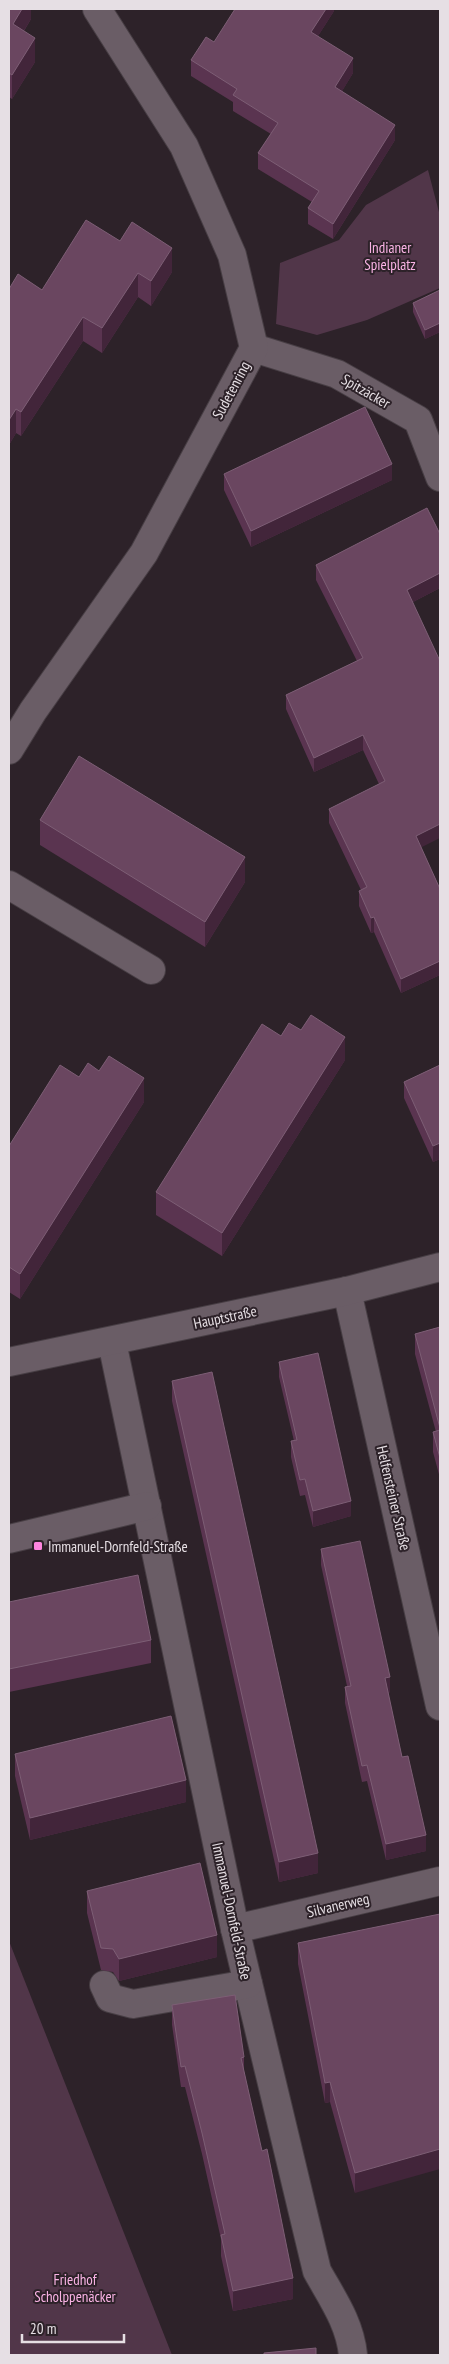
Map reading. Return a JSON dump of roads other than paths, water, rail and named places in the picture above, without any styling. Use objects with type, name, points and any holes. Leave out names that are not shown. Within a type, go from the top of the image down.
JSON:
[{"type":"street","name":"Sudetenring","points":[[9,750],[33,711],[144,553],[254,348],[232,255],[184,146],[98,9]]},
{"type":"street","name":"Spitzäcker","points":[[254,348],[337,374],[418,420],[440,477]]},
{"type":"street","points":[[9,885],[151,970]]},
{"type":"street","name":"Hauptstraße","points":[[9,1362],[347,1292],[440,1267]]},
{"type":"street","name":"Helfensteiner Straße","points":[[347,1292],[440,1706]]},
{"type":"street","name":"Immanuel-Dornfeld-Straße","points":[[112,1342],[248,1984],[317,2270],[343,2317],[352,2342],[353,2355]]},
{"type":"street","points":[[9,1539],[147,1506]]},
{"type":"street","name":"Silvanerweg","points":[[235,1929],[440,1881]]},
{"type":"street","points":[[104,1985],[110,1998],[133,2004],[248,1984]]},
{"type":"place","name":"Immanuel-Dornfeld-Straße","points":[[38,1546]]},
{"type":"park label","name":"Indianer Spielplatz","points":[[390,256]]},
{"type":"park label","name":"Friedhof Scholppenäcker","points":[[75,2288]]}]
